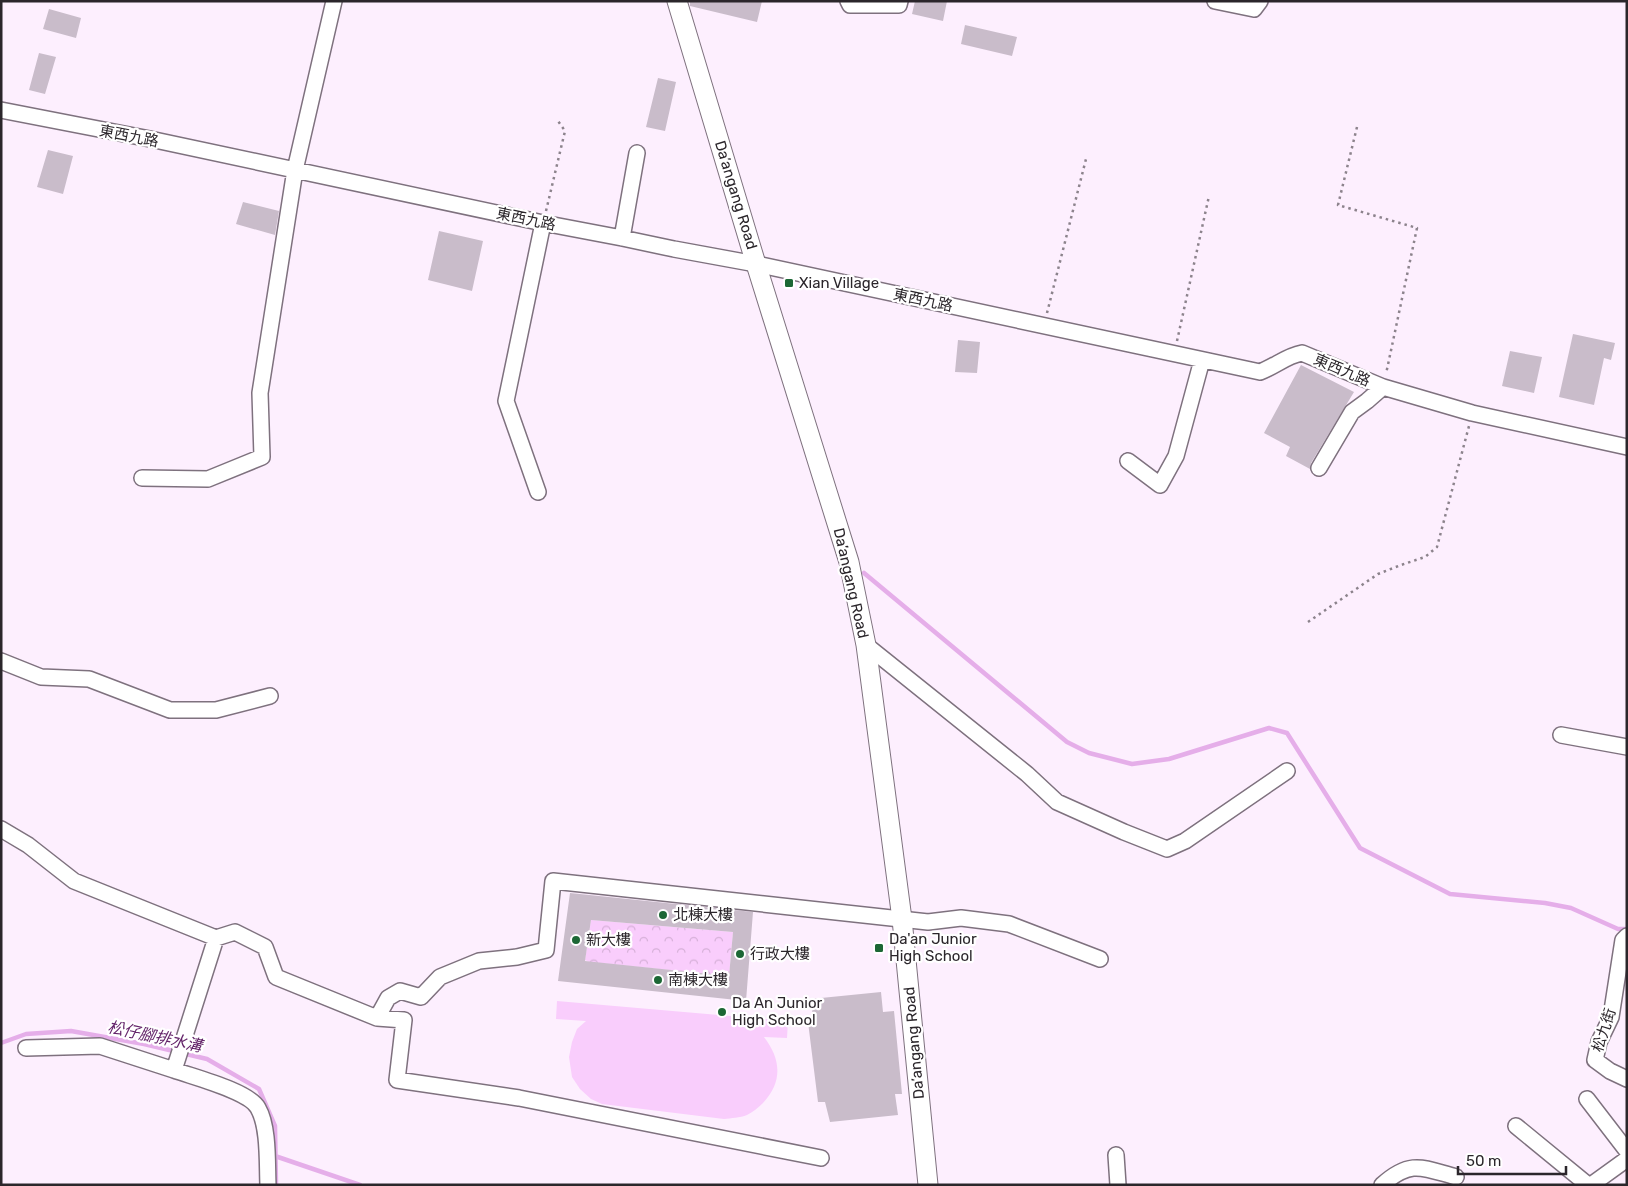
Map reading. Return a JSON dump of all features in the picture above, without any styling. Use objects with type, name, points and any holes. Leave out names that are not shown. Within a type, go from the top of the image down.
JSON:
[{"type":"main road","name":"Da’angang Road","points":[[677,1],[756,264],[849,562],[866,645],[902,919],[928,1185]]},
{"type":"street","points":[[142,478],[208,479],[262,457],[260,393],[295,170],[334,1]]},
{"type":"street","points":[[848,1],[850,4],[899,5],[900,1]]},
{"type":"street","points":[[1215,1],[1254,9],[1260,1]]},
{"type":"street","name":"東西九路","points":[[1,110],[674,250],[756,264],[1260,372],[1273,367],[1290,355],[1302,353],[1383,388],[1472,413],[1627,447]]},
{"type":"street","points":[[622,238],[637,153]]},
{"type":"street","points":[[538,492],[506,401],[543,223]]},
{"type":"street","points":[[1128,461],[1160,485],[1176,456],[1202,360]]},
{"type":"street","points":[[1319,468],[1352,412],[1383,388]]},
{"type":"street","points":[[866,645],[1019,768],[1057,802],[1167,849],[1185,841],[1287,771]]},
{"type":"street","points":[[1,661],[41,677],[89,679],[170,710],[216,710],[270,696]]},
{"type":"street","points":[[1561,735],[1627,748]]},
{"type":"street","points":[[1,829],[28,845],[74,881],[216,938],[235,932],[265,947],[276,977],[377,1018],[404,1020],[397,1080],[519,1098],[821,1158]]},
{"type":"street","points":[[377,1018],[388,998],[400,991],[421,997],[440,977],[479,961],[517,957],[546,950],[553,881],[928,922],[961,918],[1009,924],[1100,959]]},
{"type":"street","name":"松九街","points":[[1627,936],[1623,940],[1611,1017],[1599,1042],[1595,1060],[1610,1071],[1627,1079]]},
{"type":"street","points":[[175,1068],[216,938]]},
{"type":"street","points":[[26,1048],[100,1046],[175,1068],[243,1094],[258,1107],[264,1126],[268,1185]]},
{"type":"street","points":[[1587,1099],[1627,1151]]},
{"type":"street","points":[[1516,1126],[1589,1185],[1627,1159]]},
{"type":"street","points":[[1116,1155],[1118,1185]]},
{"type":"street","points":[[1382,1185],[1392,1176],[1412,1167],[1456,1177]]},
{"type":"path","points":[[543,223],[565,131],[558,121]]},
{"type":"path","points":[[1358,126],[1338,205],[1417,228],[1383,388]]},
{"type":"path","points":[[1044,326],[1086,159]]},
{"type":"path","points":[[1174,354],[1209,196]]},
{"type":"path","points":[[1308,622],[1378,574],[1425,557],[1437,548],[1472,413]]},
{"type":"green space","points":[[591,920],[733,932],[729,976],[589,962],[585,960]]},
{"type":"green space","points":[[557,1001],[788,1021],[787,1038],[764,1037],[770,1045],[776,1062],[777,1079],[774,1087],[763,1103],[751,1113],[741,1117],[724,1119],[602,1104],[591,1099],[580,1089],[572,1077],[569,1057],[572,1042],[577,1029],[586,1021],[556,1019]]},
{"type":"building","points":[[690,1],[762,1],[757,22],[690,6]]},
{"type":"building","points":[[915,1],[947,1],[943,21],[912,14]]},
{"type":"building","points":[[49,9],[81,18],[76,38],[43,29]]},
{"type":"building","points":[[965,25],[1017,37],[1012,56],[961,44]]},
{"type":"building","points":[[39,53],[56,57],[45,94],[29,90]]},
{"type":"building","points":[[658,78],[676,82],[665,131],[646,127]]},
{"type":"building","points":[[48,150],[73,156],[63,194],[37,187]]},
{"type":"building","points":[[243,202],[279,211],[275,235],[236,224]]},
{"type":"building","points":[[439,231],[483,241],[472,291],[428,280]]},
{"type":"building","points":[[1573,334],[1615,343],[1611,360],[1604,358],[1594,405],[1559,397]]},
{"type":"building","points":[[958,340],[980,342],[977,373],[955,372]]},
{"type":"building","points":[[1510,351],[1542,357],[1534,393],[1502,386]]},
{"type":"building","points":[[1301,365],[1354,392],[1311,463],[1310,469],[1286,456],[1290,447],[1264,433]]},
{"type":"building","points":[[570,893],[753,912],[746,1001],[558,981]],"holes":[[[591,920],[733,932],[729,976],[585,961]]]},
{"type":"building","points":[[881,992],[883,1012],[894,1011],[902,1094],[895,1094],[898,1115],[830,1122],[825,1102],[818,1102],[808,1022],[813,1019],[811,999]]},
{"type":"waterway","points":[[864,573],[1067,742],[1089,753],[1132,764],[1169,759],[1269,728],[1287,733],[1360,848],[1450,894],[1545,903],[1571,908],[1618,929],[1627,929]]},
{"type":"waterway","name":"松仔腳排水溝","points":[[1,1043],[26,1034],[71,1031],[144,1044],[207,1059],[259,1089],[275,1126],[276,1185]]},
{"type":"waterway","points":[[275,1156],[360,1185]]},
{"type":"place","name":"Xian Village","points":[[789,283]]},
{"type":"place","name":"北棟大樓","points":[[663,915]]},
{"type":"place","name":"新大樓","points":[[576,940]]},
{"type":"place","name":"Da'an Junior High School","points":[[879,948]]},
{"type":"place","name":"行政大樓","points":[[740,954]]},
{"type":"place","name":"南棟大樓","points":[[658,980]]},
{"type":"place","name":"Da An Junior High School","points":[[722,1012]]}]
